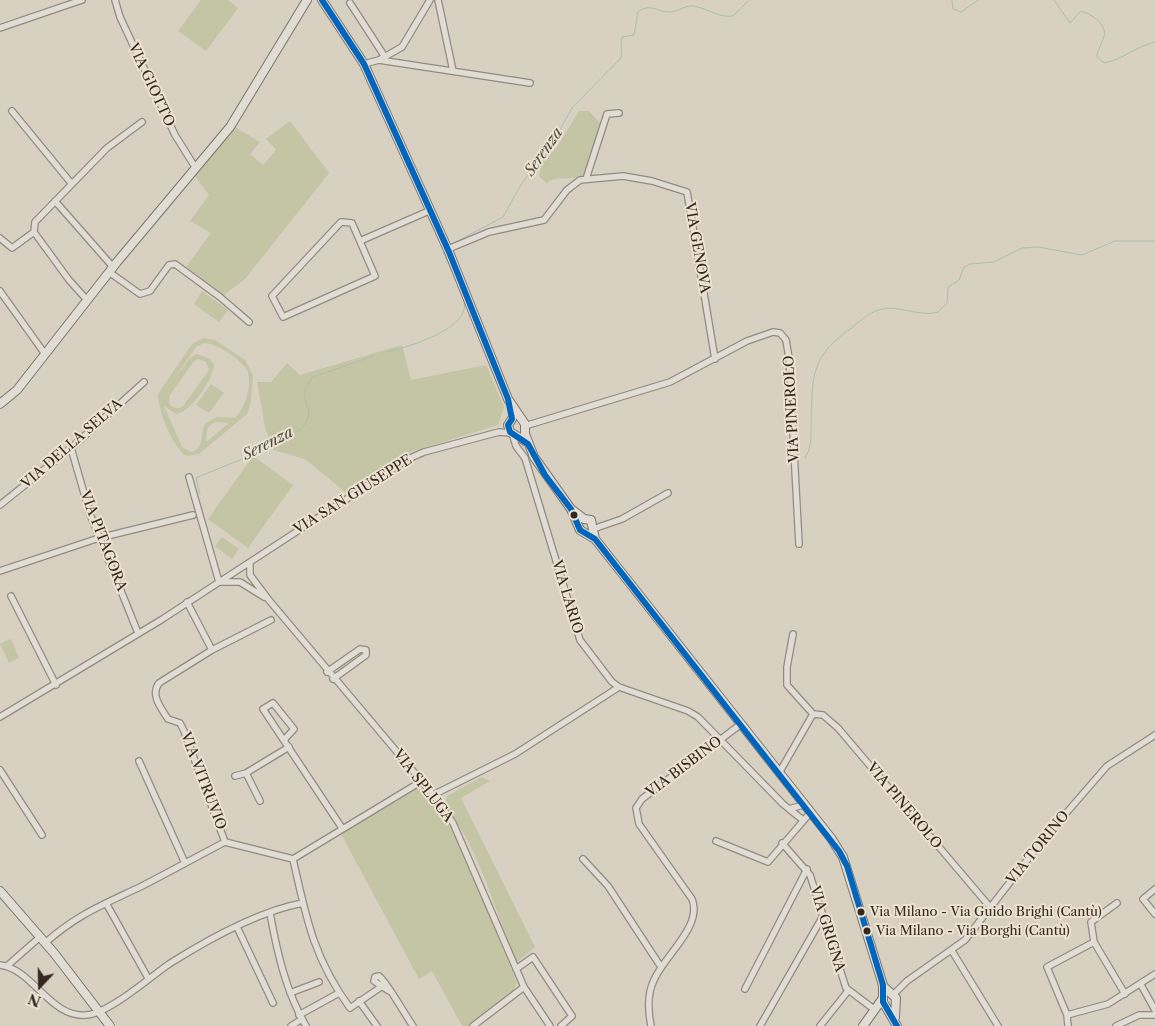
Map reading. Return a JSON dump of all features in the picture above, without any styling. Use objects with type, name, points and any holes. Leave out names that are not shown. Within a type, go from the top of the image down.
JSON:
[{"type":"main road","points":[[0,404],[17,390],[111,270],[230,128],[307,0]]},
{"type":"main road","points":[[322,0],[364,64],[449,250],[508,399],[525,425],[528,444],[539,466],[571,509],[580,530],[593,528]]},
{"type":"main road","points":[[508,399],[510,421],[514,434],[528,444]]},
{"type":"main road","points":[[510,421],[525,425]]},
{"type":"main road","points":[[514,434],[525,425]]},
{"type":"main road","points":[[571,509],[593,528],[595,539],[830,838],[845,862],[897,1026]]},
{"type":"main road","points":[[579,526],[584,519]]},
{"type":"main road","points":[[0,891],[101,1012],[110,1026]]},
{"type":"main road","points":[[864,1026],[875,1010],[889,1000]]},
{"type":"street","points":[[0,28],[82,0]]},
{"type":"street","name":"VIA GIOTTO","points":[[115,0],[120,17],[171,127],[195,168]]},
{"type":"street","points":[[364,64],[382,58],[402,47],[430,0]]},
{"type":"street","points":[[438,0],[453,71]]},
{"type":"street","points":[[350,3],[382,58],[530,83]]},
{"type":"street","points":[[12,111],[71,183]]},
{"type":"street","points":[[586,179],[607,114],[619,113]]},
{"type":"street","points":[[88,300],[69,280],[34,232],[35,222],[107,148],[142,122]]},
{"type":"street","name":"VIA GENOVA","points":[[449,250],[489,232],[544,220],[568,190],[580,180],[623,176],[687,192],[715,359]]},
{"type":"street","points":[[54,201],[111,270],[140,294],[150,291],[169,264],[175,264],[220,297],[249,322]]},
{"type":"street","points":[[360,241],[431,210]]},
{"type":"street","points":[[417,216],[429,218],[438,234],[444,240]]},
{"type":"street","points":[[341,222],[352,223],[360,241],[375,276],[283,318],[272,296],[336,226],[341,222]]},
{"type":"street","points":[[0,238],[12,248],[34,232]]},
{"type":"street","points":[[0,291],[45,354]]},
{"type":"street","name":"VIA PINEROLO","points":[[715,359],[773,332],[780,333],[788,348],[799,544]]},
{"type":"street","points":[[525,425],[670,382],[715,359]]},
{"type":"street","name":"VIA DELLA SELVA","points":[[0,505],[71,448],[144,382]]},
{"type":"street","name":"VIA SAN GIUSEPPE","points":[[499,432],[510,421]]},
{"type":"street","name":"VIA SAN GIUSEPPE","points":[[0,717],[56,685],[220,582],[408,459],[424,452],[499,432],[514,434]]},
{"type":"street","name":"VIA LARIO","points":[[514,434],[525,458],[580,640],[612,682],[619,687],[693,714],[722,740],[789,809],[803,820]]},
{"type":"street","name":"VIA PITAGORA","points":[[71,448],[99,538],[138,632]]},
{"type":"street","points":[[189,477],[220,582],[240,582],[237,570]]},
{"type":"street","points":[[593,528],[622,519],[668,493]]},
{"type":"street","points":[[0,571],[99,538],[193,515]]},
{"type":"street","name":"VIA SPLUGA","points":[[250,563],[250,575],[268,599],[333,679],[422,781],[454,823],[524,987],[550,1026]]},
{"type":"street","name":"VIA SPLUGA","points":[[240,582],[268,599]]},
{"type":"street","points":[[11,596],[56,685]]},
{"type":"street","points":[[187,602],[212,650]]},
{"type":"street","name":"VIA VITRUVIO","points":[[226,842],[184,731],[180,723],[168,719],[155,694],[155,689],[159,683],[212,650],[271,620]]},
{"type":"street","name":"VIA PINEROLO","points":[[793,634],[787,667],[787,685],[813,714],[823,715],[838,728],[990,907]]},
{"type":"street","points":[[328,672],[360,649],[366,650],[366,655],[333,679]]},
{"type":"street","points":[[433,795],[515,754],[619,687]]},
{"type":"street","points":[[284,740],[294,729],[273,703],[263,709],[342,828]]},
{"type":"street","points":[[779,773],[813,714]]},
{"type":"street","name":"VIA BISBINO","points":[[661,967],[693,922],[695,905],[639,824],[636,808],[642,799],[741,724]]},
{"type":"street","name":"VIA TORINO","points":[[889,1000],[903,985],[965,940],[1042,841],[1107,766],[1155,735]]},
{"type":"street","points":[[236,776],[246,773],[289,747]]},
{"type":"street","points":[[139,761],[185,863]]},
{"type":"street","points":[[0,770],[42,836]]},
{"type":"street","points":[[246,773],[260,801]]},
{"type":"street","points":[[7,966],[42,940],[87,911],[226,842],[293,860],[342,828],[422,781]]},
{"type":"street","points":[[789,809],[803,805]]},
{"type":"street","points":[[716,841],[766,862],[772,860],[782,843],[810,813]]},
{"type":"street","name":"VIA GRIGNA","points":[[782,843],[807,869],[848,991]]},
{"type":"street","points":[[583,859],[608,886],[661,967],[650,993],[651,1026]]},
{"type":"street","points":[[293,860],[314,945],[327,974],[339,993],[350,1008],[381,987]]},
{"type":"street","points":[[745,989],[807,869]]},
{"type":"street","points":[[1155,889],[1143,899],[1155,914]]},
{"type":"street","points":[[106,902],[148,978]]},
{"type":"street","points":[[0,965],[7,966],[58,1006],[85,1016],[101,1012],[181,957],[237,927],[288,906],[303,902]]},
{"type":"street","points":[[1116,903],[1091,922],[1094,942],[1125,994]]},
{"type":"street","points":[[270,913],[279,958],[290,993],[306,1026]]},
{"type":"street","points":[[760,1026],[823,916]]},
{"type":"street","points":[[237,927],[273,1003]]},
{"type":"street","points":[[1068,1026],[1067,1015],[1048,967],[1094,942]]},
{"type":"street","points":[[952,951],[998,1026]]},
{"type":"street","points":[[516,969],[533,957],[572,1016],[561,1026]]},
{"type":"street","points":[[1067,1015],[1108,1004],[1141,985],[1155,974]]},
{"type":"street","points":[[389,991],[374,981],[375,977],[379,976],[386,981],[389,991],[413,1026]]},
{"type":"street","points":[[290,993],[320,982]]},
{"type":"street","points":[[1141,985],[1155,1010]]},
{"type":"street","points":[[472,1026],[524,987]]},
{"type":"street","points":[[820,1026],[848,991],[875,1010]]},
{"type":"street","points":[[291,1026],[301,1017],[339,993]]},
{"type":"street","points":[[359,1001],[377,1026]]},
{"type":"street","points":[[1116,1026],[1139,1015],[1155,1015]]},
{"type":"green space","points":[[201,0],[228,0],[238,8],[206,51],[178,31]]},
{"type":"green space","points":[[579,111],[589,111],[602,125],[584,175],[574,178],[555,179],[546,183],[539,176],[542,161],[557,147]]},
{"type":"green space","points":[[290,121],[329,173],[245,279],[224,295],[186,267],[211,233],[190,221],[209,195],[194,175],[235,127],[260,142],[250,154],[263,165],[276,150],[266,139]]},
{"type":"green space","points":[[202,291],[228,310],[219,322],[194,304]]},
{"type":"green space","points":[[203,338],[215,340],[245,360],[253,375],[251,402],[247,414],[199,454],[187,456],[177,446],[167,428],[160,409],[158,394],[192,344]],"holes":[[[204,343],[228,352],[247,370],[249,382],[247,396],[239,414],[235,418],[217,417],[206,423],[199,447],[191,452],[182,447],[164,406],[176,414],[182,412],[188,408],[206,386],[214,365],[210,359],[197,354],[191,357],[176,376],[196,347]],[[198,359],[206,362],[209,370],[184,405],[180,408],[174,408],[169,403],[170,395],[194,361]],[[214,423],[229,423],[206,442],[208,429]]]},
{"type":"green space","points":[[402,345],[411,380],[486,365],[504,407],[498,425],[404,454],[345,492],[305,459],[273,450],[265,427],[257,382],[271,382],[287,363],[300,375]]},
{"type":"green space","points":[[211,384],[224,393],[209,413],[196,405]]},
{"type":"green space","points":[[253,456],[293,485],[248,548],[208,519]]},
{"type":"green space","points":[[222,537],[239,549],[232,559],[215,546]]},
{"type":"green space","points":[[11,639],[19,658],[9,663],[0,644]]},
{"type":"green space","points":[[482,777],[490,781],[461,798],[535,947],[516,963],[486,881],[468,841],[445,805],[447,796]]},
{"type":"green space","points":[[420,786],[448,820],[466,858],[517,983],[513,991],[468,1026],[462,1026],[432,971],[419,979],[341,834]]},
{"type":"waterway","name":"Serenza","points":[[450,245],[503,217],[522,183],[554,140],[572,108],[621,58],[622,37],[634,35],[638,12],[647,8],[671,12],[688,6],[694,6],[718,15],[733,16],[749,0]]},
{"type":"waterway","name":"Serenza","points":[[952,0],[953,9],[961,12],[978,0]]},
{"type":"waterway","name":"Serenza","points":[[1054,0],[1070,23],[1081,11],[1093,17],[1102,25],[1105,34],[1097,57],[1104,63],[1155,42]]},
{"type":"waterway","points":[[805,458],[810,444],[813,385],[819,361],[836,340],[871,313],[886,308],[923,313],[938,312],[947,303],[948,287],[959,280],[964,267],[970,264],[994,262],[1022,248],[1038,247],[1082,255],[1115,241],[1155,241]]},
{"type":"waterway","name":"Serenza","points":[[387,352],[435,336],[457,321],[463,312],[464,302],[443,252],[445,250]]},
{"type":"waterway","name":"Serenza","points":[[200,494],[196,478],[276,444],[303,427],[309,414],[305,393],[307,385],[313,377],[373,356]]},
{"type":"transit line","points":[[322,0],[364,64],[449,252],[508,399],[512,419],[508,425],[510,432],[528,444],[545,475],[571,509],[580,530],[595,539],[839,851],[847,866],[883,985],[883,1002],[897,1026]]},
{"type":"place","name":"Via Milano - Via Guido Brighi (Cantù)","points":[[861,912]]},
{"type":"place","name":"Via Milano - Via Borghi (Cantù)","points":[[867,931]]}]
